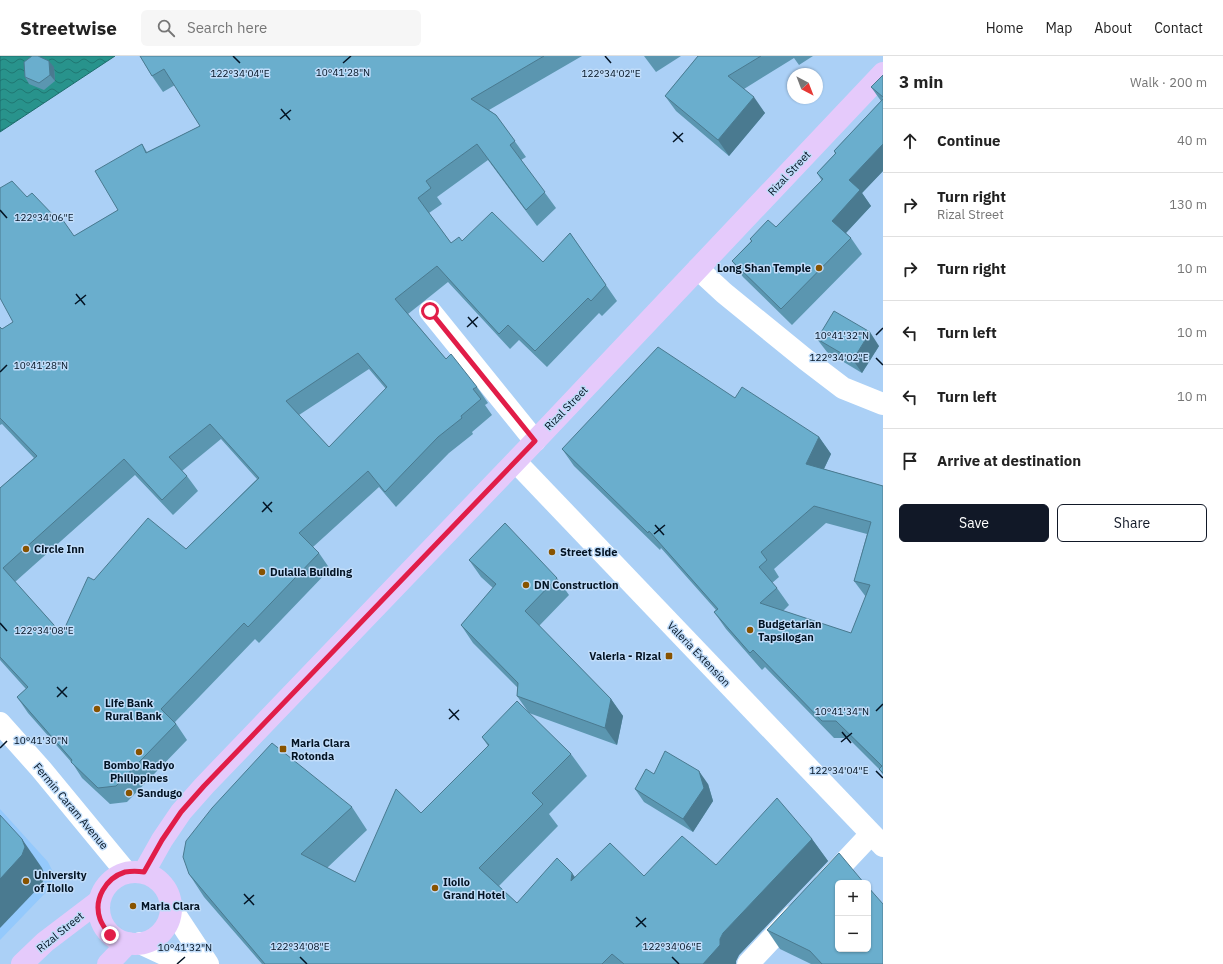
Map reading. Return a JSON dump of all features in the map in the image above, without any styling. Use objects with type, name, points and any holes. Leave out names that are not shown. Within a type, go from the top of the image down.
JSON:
[{"type":"main road","name":"Rizal Street","points":[[135,872],[162,840],[181,812],[204,786],[516,462],[883,73]]},
{"type":"main road","points":[[108,964],[134,944],[150,940],[159,935],[170,918],[171,908],[169,896],[164,885],[155,877],[135,872],[117,876],[109,881],[104,887],[99,901],[98,910],[104,928],[110,935],[118,940],[134,944]]},
{"type":"main road","name":"Rizal Street","points":[[22,964],[45,942],[99,901]]},
{"type":"street","points":[[698,269],[724,293],[843,388],[883,404]]},
{"type":"street","points":[[430,311],[535,441]]},
{"type":"street","name":"Valeria Extension","points":[[516,462],[877,840]]},
{"type":"street","name":"Fermin Caram Avenue","points":[[0,723],[135,872]]},
{"type":"street","points":[[748,964],[810,899],[877,840]]},
{"type":"street","points":[[171,908],[208,964]]},
{"type":"street","points":[[134,944],[185,964]]},
{"type":"shaded area","name":"University of Iloilo","points":[[0,809],[48,862],[54,874],[51,887],[0,940]]},
{"type":"water","points":[[0,56],[115,56],[0,132]]},
{"type":"building","points":[[32,56],[38,56],[49,61],[50,75],[39,83],[25,77],[24,62]]},
{"type":"building","points":[[140,56],[544,56],[471,99],[496,115],[515,141],[510,145],[545,192],[526,210],[477,144],[426,181],[431,188],[418,198],[451,243],[459,237],[462,241],[492,212],[543,262],[570,233],[606,285],[591,301],[588,298],[535,351],[508,325],[499,334],[437,266],[395,299],[446,359],[451,354],[477,387],[473,389],[481,399],[461,416],[462,418],[438,437],[385,492],[368,471],[299,533],[319,553],[248,627],[244,623],[161,709],[176,724],[116,786],[98,788],[71,762],[72,760],[17,697],[28,687],[0,657],[0,488],[37,456],[0,418],[0,327],[2,329],[13,322],[0,298],[0,188],[12,181],[27,197],[32,193],[57,219],[60,216],[74,236],[118,210],[95,171],[142,144],[146,153],[200,126],[164,69],[152,76]],"holes":[[[358,353],[387,387],[329,447],[286,401]],[[210,424],[259,478],[186,549],[148,518],[94,580],[88,577],[62,634],[3,568],[124,459],[162,500],[187,476],[169,457]]]},
{"type":"building","points":[[698,56],[761,56],[728,76],[754,97],[718,140],[665,96]]},
{"type":"building","points":[[883,75],[883,97],[871,87]]},
{"type":"building","points":[[883,99],[883,144],[849,180],[860,190],[832,221],[851,238],[781,309],[732,261],[752,241],[750,239],[768,220],[776,227],[823,179],[817,173],[836,153],[834,151]]},
{"type":"building","points":[[834,311],[870,332],[853,360],[817,339]]},
{"type":"building","points":[[658,347],[735,398],[742,387],[819,437],[806,464],[883,486],[883,773],[879,769],[882,766],[836,721],[822,721],[753,650],[750,653],[714,612],[718,609],[649,531],[648,533],[562,449]],"holes":[[[814,506],[871,522],[854,581],[870,585],[851,633],[760,603],[777,588],[759,567],[767,560],[761,552]]]},
{"type":"building","points":[[505,523],[557,578],[525,611],[611,699],[605,728],[517,696],[518,683],[461,625],[496,584],[469,560]]},
{"type":"building","points":[[517,701],[571,754],[532,793],[543,804],[479,868],[517,903],[557,858],[572,873],[571,881],[610,843],[644,876],[682,836],[716,865],[777,798],[812,839],[723,933],[720,939],[720,945],[703,964],[624,964],[612,954],[602,964],[265,964],[189,874],[183,857],[186,841],[212,808],[272,743],[352,807],[301,854],[355,882],[396,789],[421,813],[489,745],[482,737]]},
{"type":"building","points":[[665,751],[699,771],[704,788],[683,819],[635,789],[646,769],[654,774]]},
{"type":"building","points":[[0,815],[22,839],[25,847],[22,855],[0,879]]},
{"type":"building","points":[[839,853],[862,880],[835,880],[835,952],[871,952],[871,890],[883,904],[883,964],[822,964],[810,951],[767,930]]},
{"type":"place","name":"Long Shan Temple","points":[[819,268]]},
{"type":"place","name":"Circle Inn","points":[[26,549]]},
{"type":"place","name":"Street Side","points":[[552,552]]},
{"type":"place","name":"Dulalia Building","points":[[262,572]]},
{"type":"place","name":"DN Construction","points":[[526,585]]},
{"type":"place","name":"Budgetarian Tapsilogan","points":[[750,630]]},
{"type":"place","name":"Valeria - Rizal","points":[[669,656]]},
{"type":"place","name":"Life Bank Rural Bank","points":[[97,709]]},
{"type":"place","name":"Maria Clara Rotonda","points":[[283,749]]},
{"type":"place","name":"Bombo Radyo Philippines","points":[[139,752]]},
{"type":"place","name":"Sandugo","points":[[129,793]]},
{"type":"place","name":"University of Iloilo","points":[[26,881]]},
{"type":"place","name":"Iloilo Grand Hotel","points":[[435,888]]},
{"type":"place","name":"Maria Clara","points":[[133,906]]},
{"type":"route","points":[[110,935],[104,928],[98,910],[101,894],[109,881],[126,872],[144,872],[162,840],[181,812],[204,786],[535,441],[430,311]]}]
